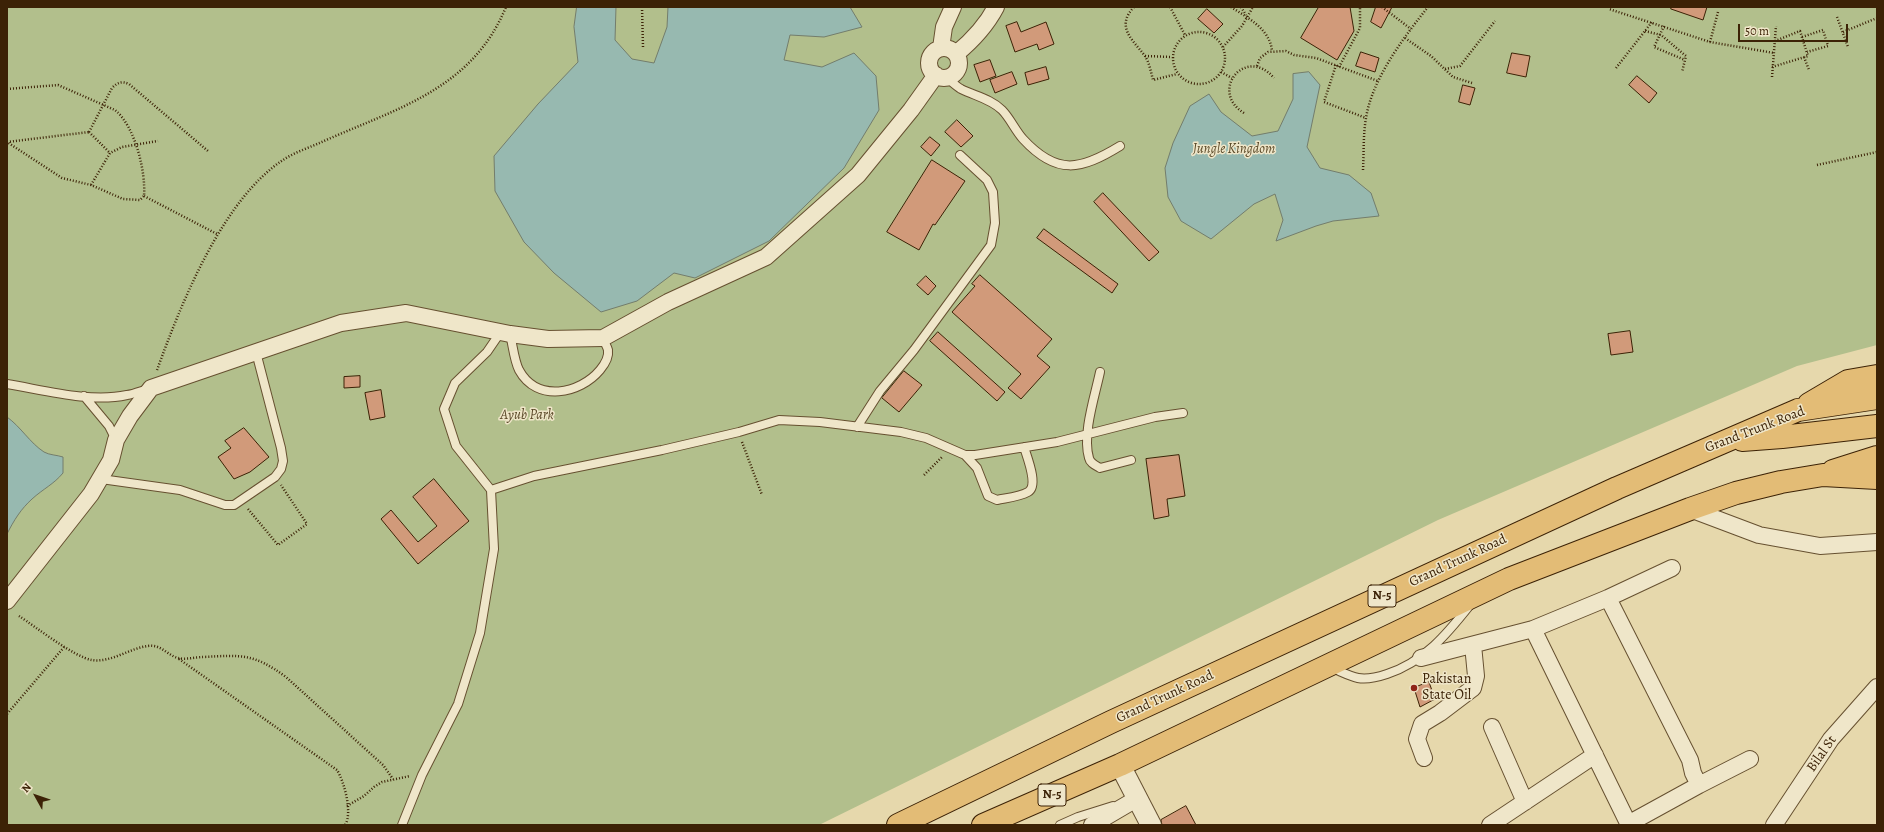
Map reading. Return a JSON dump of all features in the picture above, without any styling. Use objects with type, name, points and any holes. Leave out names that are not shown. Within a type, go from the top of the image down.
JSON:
[{"type":"highway","points":[[1798,410],[1848,381],[1877,376]]},
{"type":"highway","name":"Grand Trunk Road","points":[[898,825],[1133,712],[1616,488],[1798,410],[1877,398]]},
{"type":"highway","points":[[1725,441],[1782,437],[1877,426]]},
{"type":"highway","points":[[1823,475],[1877,457]]},
{"type":"highway","name":"N-5","points":[[984,825],[1120,765],[1509,579],[1690,509],[1736,493],[1774,483],[1823,475],[1877,478]]},
{"type":"street","points":[[941,48],[944,27],[953,7]]},
{"type":"street","points":[[956,54],[977,36],[989,21],[996,7]]},
{"type":"street","points":[[7,601],[91,494],[110,460],[116,440],[130,416],[151,388],[341,322],[406,313],[505,333],[548,339],[603,338],[668,302],[766,257],[858,175],[911,110],[942,76],[957,71],[959,59],[956,54],[952,50],[941,48],[931,55],[929,66],[942,76]]},
{"type":"street","points":[[1690,509],[1767,537],[1820,546],[1877,542]]},
{"type":"street","points":[[1421,658],[1533,630],[1608,598],[1672,568]]},
{"type":"street","points":[[1608,598],[1690,760],[1693,773],[1699,785]]},
{"type":"street","points":[[1533,630],[1629,824],[1699,785],[1750,759]]},
{"type":"street","points":[[1424,758],[1417,739],[1422,724],[1440,713],[1474,688],[1476,676],[1473,645]]},
{"type":"street","name":"Bilal St","points":[[1774,825],[1831,739],[1877,687]]},
{"type":"street","points":[[1492,727],[1525,802]]},
{"type":"street","points":[[1490,825],[1595,755]]},
{"type":"street","points":[[1120,765],[1151,825]]},
{"type":"street","points":[[1092,825],[1138,798]]},
{"type":"lane","points":[[942,76],[961,89],[992,102],[1002,110],[1023,139],[1035,150],[1057,164],[1073,166],[1081,165],[1100,158],[1120,146]]},
{"type":"lane","points":[[857,427],[880,391],[914,350],[992,245],[995,223],[993,192],[987,180],[960,155]]},
{"type":"lane","points":[[402,825],[422,775],[458,704],[480,633],[494,548],[491,490],[456,446],[444,409],[455,383],[505,333],[519,370],[528,382],[543,391],[562,391],[579,388],[592,379],[605,363],[608,350],[603,338]]},
{"type":"lane","points":[[101,478],[180,490],[225,504],[234,505],[275,477],[281,469],[281,448],[256,352]]},
{"type":"lane","points":[[1100,372],[1087,434],[1089,458],[1092,464],[1100,468],[1132,460]]},
{"type":"lane","points":[[7,384],[104,398],[127,395],[151,388]]},
{"type":"lane","points":[[84,396],[109,426],[116,440]]},
{"type":"lane","points":[[965,455],[975,455],[1024,447],[1183,413]]},
{"type":"lane","points":[[491,490],[534,476],[662,450],[739,432],[779,420],[820,422],[902,432],[926,438],[965,455],[977,468],[988,496],[997,500],[1028,492],[1032,488],[1034,482],[1024,447]]},
{"type":"lane","points":[[1327,666],[1358,678],[1374,678],[1396,671],[1421,658],[1451,629],[1480,593]]},
{"type":"lane","points":[[1060,825],[1078,817],[1138,798]]},
{"type":"path","points":[[151,388],[174,323],[217,234],[253,185],[283,160],[412,104],[447,82],[486,45],[506,7]]},
{"type":"path","points":[[642,7],[643,47]]},
{"type":"path","points":[[1134,7],[1129,12],[1126,19],[1128,37],[1145,56],[1153,80],[1177,74]]},
{"type":"path","points":[[1170,7],[1186,36]]},
{"type":"path","points":[[1231,7],[1265,33],[1270,39],[1272,51]]},
{"type":"path","points":[[1241,7],[1247,18]]},
{"type":"path","points":[[1222,47],[1247,18],[1253,7]]},
{"type":"path","points":[[1360,7],[1360,28],[1337,66],[1324,102],[1366,118]]},
{"type":"path","points":[[1382,7],[1411,28]]},
{"type":"path","points":[[1363,170],[1366,118],[1378,81],[1411,28],[1428,7]]},
{"type":"path","points":[[1609,7],[1609,9],[1710,42],[1774,53]]},
{"type":"path","points":[[1710,42],[1718,12]]},
{"type":"path","points":[[1837,17],[1848,47]]},
{"type":"path","points":[[1843,32],[1877,18]]},
{"type":"path","points":[[1444,69],[1460,66],[1496,21]]},
{"type":"path","points":[[1616,68],[1652,22]]},
{"type":"path","points":[[1664,26],[1654,47],[1685,60]]},
{"type":"path","points":[[1772,77],[1776,26]]},
{"type":"path","points":[[1802,37],[1823,30],[1828,46],[1807,52]]},
{"type":"path","points":[[1645,31],[1661,35],[1686,56],[1682,72]]},
{"type":"path","points":[[1772,67],[1808,56],[1800,31],[1775,40]]},
{"type":"path","points":[[1194,32],[1211,35],[1218,40],[1222,47],[1225,56],[1221,72],[1215,79],[1208,83],[1199,85],[1190,84],[1177,74],[1173,66],[1172,57],[1179,41],[1194,32]]},
{"type":"path","points":[[1405,38],[1431,56],[1444,69],[1454,76],[1472,83]]},
{"type":"path","points":[[1675,56],[1678,49]]},
{"type":"path","points":[[1257,66],[1260,58],[1264,54],[1272,51],[1286,51],[1337,66],[1378,81]]},
{"type":"path","points":[[1145,56],[1172,57]]},
{"type":"path","points":[[1804,57],[1809,70]]},
{"type":"path","points":[[1244,113],[1237,109],[1229,94],[1229,86],[1232,78],[1238,71],[1245,67],[1257,66],[1269,72],[1274,78]]},
{"type":"path","points":[[1221,72],[1232,78]]},
{"type":"path","points":[[89,132],[112,88],[117,83],[123,81],[129,84],[208,151]]},
{"type":"path","points":[[7,89],[58,85],[103,104],[121,115],[136,144],[142,165],[144,196]]},
{"type":"path","points":[[89,132],[7,142],[62,178],[91,185],[123,199],[140,200],[144,196]]},
{"type":"path","points":[[89,132],[110,153]]},
{"type":"path","points":[[91,185],[110,153],[122,147],[158,141]]},
{"type":"path","points":[[1816,164],[1877,152]]},
{"type":"path","points":[[144,196],[217,234]]},
{"type":"path","points":[[739,432],[762,495]]},
{"type":"path","points":[[924,475],[936,465],[947,447]]},
{"type":"path","points":[[241,500],[278,546],[307,524],[275,477]]},
{"type":"path","points":[[19,616],[65,646],[91,660],[103,660],[140,647],[150,646],[157,646],[179,658],[337,770],[343,782],[347,806],[347,822],[345,825]]},
{"type":"path","points":[[7,714],[65,646]]},
{"type":"path","points":[[179,658],[233,654],[252,658],[269,664],[286,677],[384,764],[393,779]]},
{"type":"path","points":[[347,806],[364,796],[374,787],[393,779],[422,775]]},
{"type":"green space","name":"Ayub Park","points":[[7,7],[1877,7],[1877,345],[1797,366],[1438,520],[819,825],[7,825]]},
{"type":"water","points":[[577,7],[616,7],[615,40],[632,59],[654,63],[667,27],[668,7],[850,7],[862,27],[824,37],[790,35],[784,60],[822,67],[854,53],[876,76],[879,110],[844,168],[769,241],[695,278],[674,273],[637,301],[601,312],[554,273],[524,242],[495,191],[494,156],[538,104],[578,62],[574,27]]},
{"type":"water","points":[[1309,72],[1320,85],[1307,147],[1320,168],[1349,175],[1371,193],[1379,216],[1333,221],[1276,241],[1283,220],[1275,194],[1254,204],[1211,239],[1181,221],[1168,197],[1165,168],[1173,143],[1190,106],[1209,94],[1221,112],[1252,136],[1278,131],[1293,99],[1293,74]]},
{"type":"water","points":[[7,417],[44,452],[63,457],[63,473],[24,507],[15,519],[7,534]]},
{"type":"building","points":[[1319,7],[1350,7],[1354,31],[1337,60],[1301,38]]},
{"type":"building","points":[[1376,7],[1392,7],[1381,28],[1371,22]]},
{"type":"building","points":[[1672,7],[1707,7],[1703,20],[1671,9]]},
{"type":"building","points":[[1207,9],[1223,24],[1214,33],[1198,19]]},
{"type":"building","points":[[1017,22],[1021,32],[1046,22],[1054,44],[1039,50],[1037,44],[1015,52],[1006,26]]},
{"type":"building","points":[[1361,52],[1379,58],[1375,72],[1356,66]]},
{"type":"building","points":[[1512,53],[1530,56],[1526,77],[1507,73]]},
{"type":"building","points":[[990,60],[996,76],[980,82],[974,65]]},
{"type":"building","points":[[1046,67],[1049,79],[1028,85],[1025,73]]},
{"type":"building","points":[[1012,72],[1017,84],[995,93],[990,80]]},
{"type":"building","points":[[1637,76],[1657,93],[1649,103],[1629,85]]},
{"type":"building","points":[[1463,85],[1475,88],[1470,105],[1459,102]]},
{"type":"building","points":[[957,120],[973,136],[961,147],[945,132]]},
{"type":"building","points":[[930,137],[940,145],[931,156],[921,147]]},
{"type":"building","points":[[932,160],[965,181],[935,225],[933,224],[919,250],[887,232]]},
{"type":"building","points":[[1103,193],[1159,252],[1149,261],[1094,202]]},
{"type":"building","points":[[1044,229],[1118,284],[1112,293],[1037,238]]},
{"type":"building","points":[[980,275],[1052,339],[1037,356],[1050,367],[1021,399],[1008,388],[1021,374],[952,312],[975,286],[972,284]]},
{"type":"building","points":[[926,276],[936,286],[928,295],[917,285]]},
{"type":"building","points":[[1630,331],[1633,352],[1611,355],[1608,334]]},
{"type":"building","points":[[938,332],[1005,392],[997,401],[930,341]]},
{"type":"building","points":[[904,371],[922,385],[899,412],[882,398]]},
{"type":"building","points":[[360,376],[360,387],[344,388],[344,377]]},
{"type":"building","points":[[381,390],[385,417],[370,420],[365,393]]},
{"type":"building","points":[[244,428],[269,457],[250,472],[234,479],[218,457],[231,448],[225,441]]},
{"type":"building","points":[[1179,455],[1185,496],[1167,499],[1169,516],[1154,519],[1146,459]]},
{"type":"building","points":[[434,479],[469,521],[418,564],[381,519],[391,510],[418,542],[437,526],[413,497]]},
{"type":"building","points":[[1429,682],[1435,699],[1420,707],[1414,688]]},
{"type":"building","points":[[1186,806],[1196,825],[1162,825],[1161,820]]},
{"type":"place","name":"Pakistan State Oil","points":[[1414,688]]},
{"type":"park label","name":"Jungle Kingdom","points":[[1234,150]]}]
